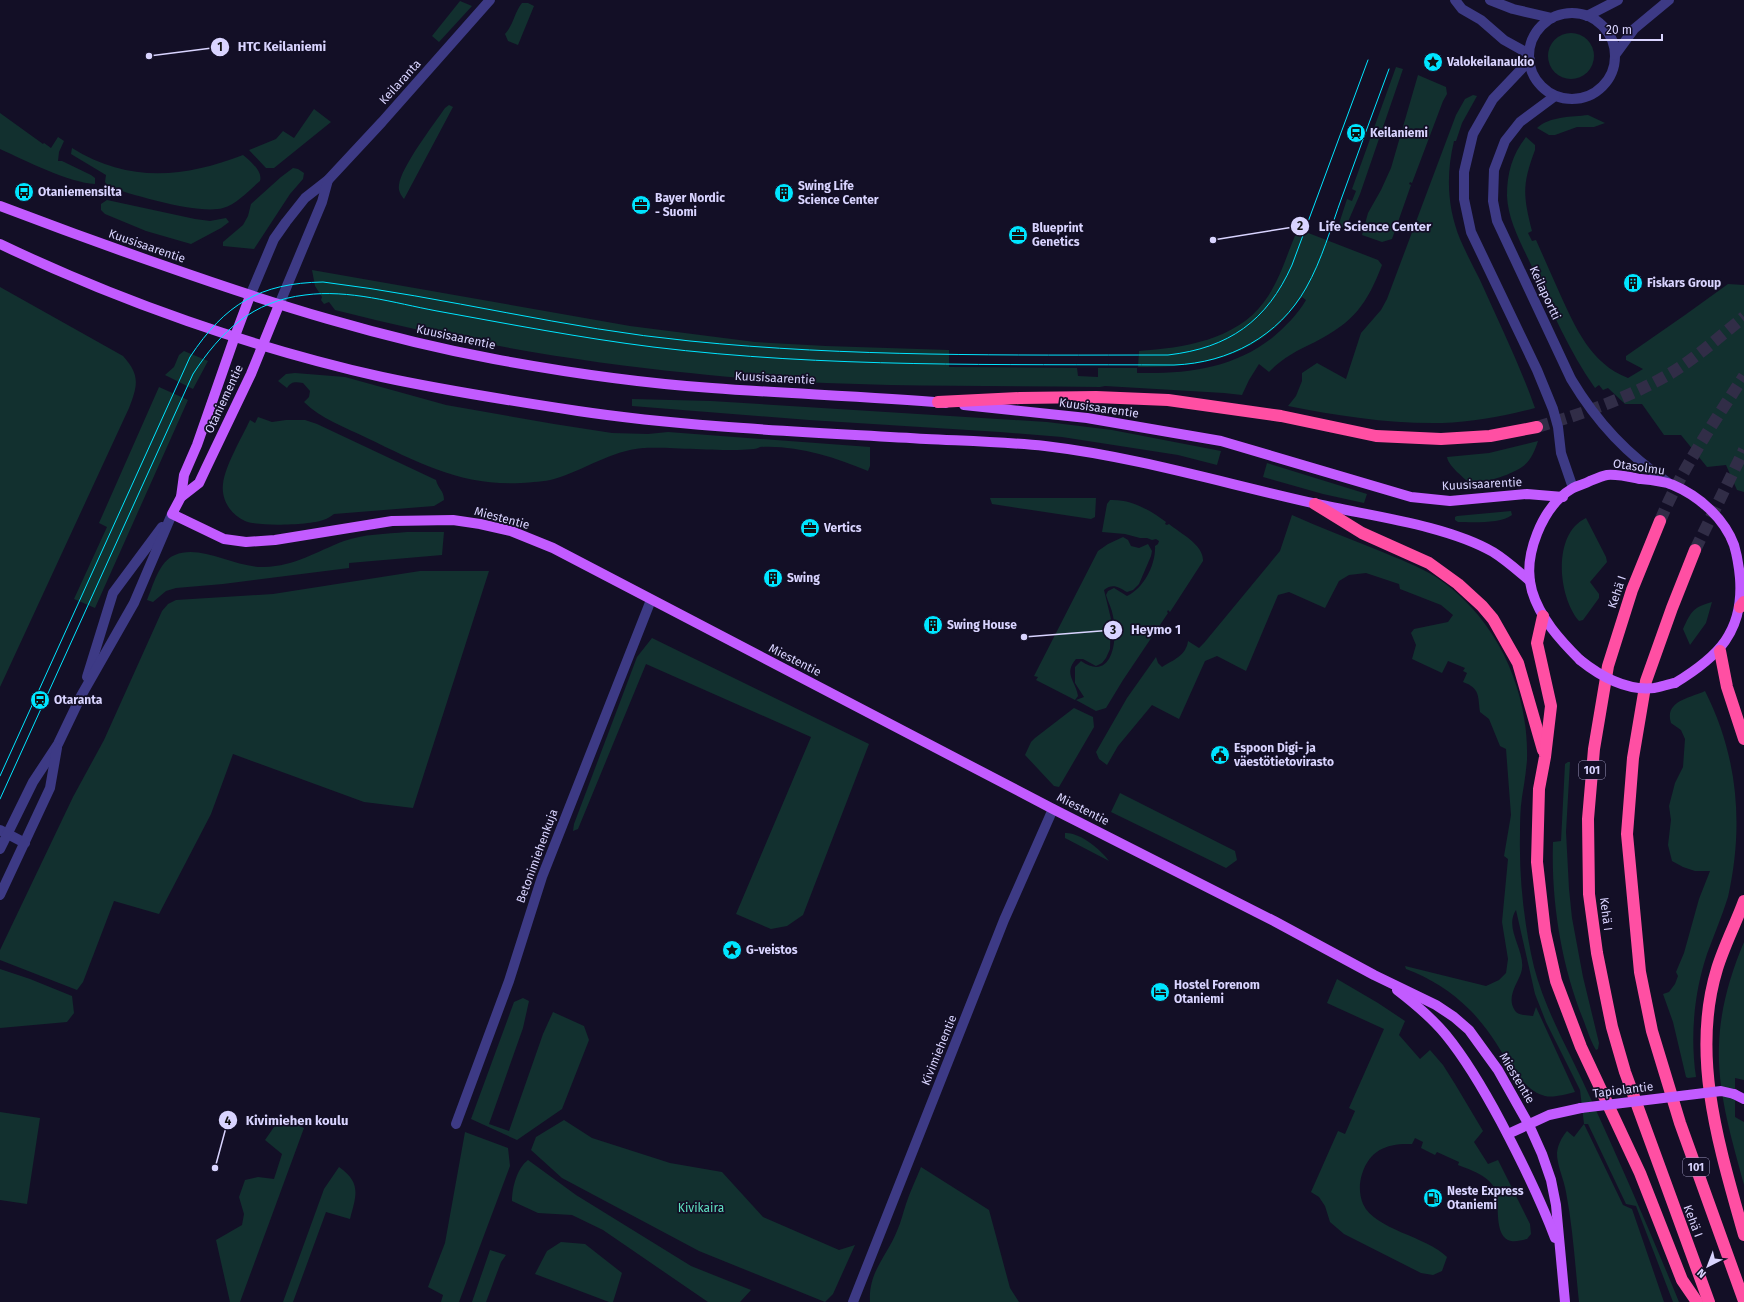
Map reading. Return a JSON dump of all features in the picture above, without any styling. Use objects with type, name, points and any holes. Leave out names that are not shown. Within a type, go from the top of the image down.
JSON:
[{"type":"highway","points":[[938,402],[1020,398],[1096,397],[1168,400],[1281,416],[1376,436],[1441,439],[1490,436],[1537,427]]},
{"type":"highway","points":[[1315,504],[1362,533],[1428,563],[1458,584],[1482,606],[1493,619],[1518,663],[1545,757]]},
{"type":"highway","name":"Kehä I","points":[[1660,521],[1632,590],[1608,666],[1594,749],[1588,819],[1589,894],[1597,953],[1612,1027],[1642,1122],[1709,1302]]},
{"type":"highway","name":"Kehä I","points":[[1695,550],[1646,680],[1633,758],[1627,834],[1640,972],[1652,1031],[1680,1123],[1744,1301]]},
{"type":"highway","points":[[1543,616],[1537,643],[1551,706],[1545,757],[1539,789],[1537,862],[1540,899],[1545,932],[1556,981],[1581,1047],[1640,1172],[1682,1280],[1697,1302]]},
{"type":"highway","points":[[1720,651],[1727,687],[1744,739]]},
{"type":"highway","points":[[1744,901],[1717,969],[1707,1028],[1707,1065],[1713,1114],[1744,1235]]},
{"type":"main road","name":"Kuusisaarentie","points":[[0,206],[87,239],[279,305],[392,337],[494,359],[573,371],[711,388],[938,402],[1087,418],[1221,442],[1411,497],[1450,501],[1527,494],[1563,497]]},
{"type":"main road","points":[[0,244],[65,275],[177,317],[263,345],[382,377],[580,411],[670,421],[778,430],[1042,446],[1118,456],[1315,504],[1419,526],[1458,537],[1490,551],[1514,568],[1530,582]]},
{"type":"main road","name":"Otaniementie","points":[[172,514],[181,497],[184,475],[197,445],[250,296]]},
{"type":"main road","name":"Otaniementie","points":[[181,497],[199,483],[251,374],[279,305]]},
{"type":"main road","name":"Otasolmu","points":[[1607,475],[1654,480],[1672,485],[1684,491],[1709,509],[1727,532],[1734,546],[1738,562],[1742,604],[1736,625],[1729,639],[1720,651],[1700,668],[1675,683],[1653,688],[1634,687],[1606,677],[1580,660],[1561,640],[1543,616],[1534,596],[1530,582],[1530,556],[1537,534],[1551,510],[1573,488],[1607,475]]},
{"type":"main road","name":"Miestentie","points":[[172,514],[224,539],[246,542],[275,540],[392,521],[453,520],[511,531],[553,548],[1053,809],[1274,921],[1374,975],[1436,1005],[1454,1017],[1469,1030],[1498,1070],[1529,1124],[1551,1180],[1556,1206],[1565,1302]]},
{"type":"main road","name":"Miestentie","points":[[1374,975],[1423,1012],[1445,1034],[1466,1061],[1508,1134],[1544,1208],[1560,1249]]},
{"type":"main road","name":"Tapiolantie","points":[[1508,1134],[1549,1116],[1581,1108],[1721,1091],[1734,1094],[1744,1099]]},
{"type":"street","name":"Keilaranta","points":[[250,296],[274,239],[305,198],[328,180],[490,0]]},
{"type":"street","points":[[1455,0],[1462,9],[1481,20],[1504,40],[1530,57]]},
{"type":"street","points":[[1490,0],[1513,9],[1552,18]]},
{"type":"street","points":[[1587,16],[1618,0]]},
{"type":"street","points":[[1615,55],[1634,29],[1668,0]]},
{"type":"street","points":[[1576,13],[1587,16],[1599,22],[1607,31],[1613,43],[1615,55],[1613,68],[1608,79],[1601,88],[1591,95],[1567,99],[1556,96],[1544,89],[1536,79],[1531,67],[1531,44],[1536,33],[1543,24],[1552,18],[1564,14],[1576,13]]},
{"type":"street","points":[[1530,57],[1493,99],[1473,134],[1464,172],[1464,199],[1471,232],[1537,370],[1553,409],[1558,426],[1560,453],[1573,488]]},
{"type":"street","name":"Keilaportti","points":[[1556,96],[1520,122],[1505,140],[1494,170],[1494,212],[1571,380],[1585,402],[1622,445],[1643,465],[1672,485]]},
{"type":"street","name":"Keilaranta","points":[[279,305],[322,202],[328,180]]},
{"type":"street","name":"Otaniementie","points":[[81,696],[113,593],[172,514]]},
{"type":"street","name":"Otaniementie","points":[[0,848],[4,832],[33,782],[58,744],[81,696],[134,602],[172,514]]},
{"type":"street","name":"Betonimiehenkuja","points":[[456,1124],[509,981],[542,877],[651,600]]},
{"type":"street","name":"Otaniementie","points":[[0,895],[50,788],[58,744]]},
{"type":"street","name":"Kivimiehentie","points":[[853,1302],[1004,920],[1053,809]]},
{"type":"street","points":[[4,832],[25,843]]},
{"type":"green space","points":[[460,1],[472,6],[439,42],[432,36]]},
{"type":"green space","points":[[522,3],[528,3],[534,6],[518,45],[508,41],[505,34]]},
{"type":"green space","points":[[1566,33],[1576,33],[1584,37],[1590,43],[1594,51],[1594,61],[1590,69],[1584,75],[1576,79],[1566,79],[1558,75],[1552,69],[1548,61],[1548,51],[1552,43],[1558,37]]},
{"type":"green space","points":[[1396,67],[1403,69],[1360,194],[1347,224],[1342,228],[1338,227],[1347,199],[1352,201],[1356,191],[1352,189]]},
{"type":"green space","points":[[1418,75],[1446,87],[1447,94],[1412,183],[1410,182],[1409,184],[1411,185],[1392,239],[1382,242],[1362,235],[1368,213],[1391,168]]},
{"type":"green space","points":[[1473,95],[1477,96],[1462,123],[1456,141],[1454,141],[1451,153],[1449,190],[1452,215],[1460,239],[1509,344],[1535,408],[1478,420],[1423,423],[1365,419],[1288,406],[1296,396],[1302,381],[1302,373],[1317,363],[1346,379],[1361,333],[1381,310],[1387,299],[1456,115],[1465,99]]},
{"type":"green space","points":[[449,105],[453,107],[404,199],[400,193],[399,187],[405,168],[426,135],[445,108]]},
{"type":"green space","points":[[314,109],[331,122],[274,168],[266,168],[249,150],[276,139],[283,131],[294,138]]},
{"type":"green space","points":[[0,113],[43,144],[44,143],[51,148],[58,137],[64,141],[59,152],[58,161],[62,161],[91,175],[95,178],[95,184],[73,180],[34,165],[0,149]]},
{"type":"green space","points":[[1588,115],[1605,123],[1594,127],[1577,127],[1555,135],[1549,135],[1537,128],[1548,121],[1555,119]]},
{"type":"green space","points":[[1526,137],[1535,145],[1525,190],[1532,231],[1528,233],[1532,241],[1536,240],[1578,331],[1594,354],[1615,372],[1628,378],[1643,369],[1626,360],[1626,356],[1728,284],[1744,285],[1744,492],[1737,490],[1726,465],[1707,467],[1681,435],[1664,435],[1642,404],[1625,404],[1608,388],[1603,390],[1599,385],[1595,388],[1586,374],[1553,314],[1510,215],[1507,196],[1509,172],[1517,151]]},
{"type":"green space","points":[[72,148],[93,159],[114,167],[135,172],[156,173],[199,169],[243,155],[258,170],[260,174],[260,181],[238,200],[223,208],[199,209],[183,207],[134,195],[109,187],[105,182],[106,175],[71,154]]},
{"type":"green space","points":[[293,168],[304,173],[303,179],[290,194],[254,249],[223,246],[223,242],[243,225],[248,216],[251,204]]},
{"type":"green space","points":[[107,200],[195,219],[210,221],[226,218],[229,222],[191,244],[146,231],[105,214],[101,210],[101,204]]},
{"type":"green space","points":[[1298,229],[1378,260],[1382,265],[1371,291],[1358,311],[1340,327],[1328,335],[1296,351],[1285,358],[1269,372],[1259,364],[1242,395],[1105,386],[895,385],[792,381],[690,373],[555,356],[423,331],[335,310],[329,302],[324,304],[321,300],[322,297],[315,286],[312,270],[630,326],[755,342],[949,350],[949,367],[1077,368],[1078,376],[1098,377],[1098,368],[1137,368],[1137,373],[1155,373],[1191,371],[1208,368],[1241,357],[1272,338],[1291,320],[1306,300],[1302,297],[1275,327],[1256,342],[1241,350],[1208,361],[1191,364],[1138,367],[1139,351],[1156,350],[1208,340],[1239,325],[1252,315],[1264,302],[1275,285]]},
{"type":"green space","points":[[0,287],[123,356],[129,363],[135,375],[136,386],[129,408],[0,687]]},
{"type":"green space","points":[[184,351],[208,361],[193,389],[165,375],[174,367],[179,355]]},
{"type":"green space","points":[[295,373],[345,377],[446,405],[612,433],[648,434],[668,432],[870,447],[870,466],[868,471],[829,457],[788,448],[760,447],[741,450],[724,450],[643,448],[620,453],[550,480],[521,483],[479,481],[460,477],[423,464],[326,418],[304,402],[309,397],[310,391],[303,383],[292,383],[287,388],[278,381],[286,374]]},
{"type":"green space","points":[[159,387],[188,400],[95,608],[74,599],[107,527],[99,523]]},
{"type":"green space","points":[[632,399],[711,401],[1047,422],[1112,430],[1221,451],[1217,465],[1178,455],[1062,437],[809,420],[632,406]]},
{"type":"green space","points":[[258,417],[272,422],[305,420],[317,424],[436,480],[443,494],[444,500],[434,506],[334,514],[317,522],[272,525],[245,521],[231,511],[225,501],[223,484],[230,460],[250,420],[255,423]]},
{"type":"green space","points":[[1538,441],[1534,452],[1525,465],[1518,470],[1491,480],[1470,482],[1466,480],[1451,465],[1447,457],[1489,453]]},
{"type":"green space","points":[[1267,463],[1367,494],[1364,503],[1323,494],[1263,477]]},
{"type":"green space","points":[[990,498],[1096,498],[1095,517],[1091,519],[992,504]]},
{"type":"green space","points":[[1110,500],[1133,503],[1153,513],[1166,522],[1165,524],[1169,524],[1196,545],[1200,550],[1203,561],[1170,612],[1168,610],[1168,613],[1106,708],[1096,711],[1076,700],[1084,697],[1075,683],[1075,667],[1081,661],[1092,666],[1100,666],[1107,662],[1114,646],[1115,635],[1112,613],[1106,595],[1108,591],[1114,588],[1127,596],[1139,587],[1148,575],[1155,553],[1155,546],[1159,541],[1156,539],[1152,540],[1125,534],[1102,532],[1107,504]]},
{"type":"green space","points":[[1511,511],[1512,515],[1501,520],[1458,522],[1455,520],[1455,517],[1457,516]]},
{"type":"green space","points":[[1292,515],[1422,569],[1436,577],[1457,593],[1476,612],[1492,633],[1505,656],[1515,681],[1522,707],[1526,733],[1526,774],[1520,816],[1520,868],[1527,934],[1534,967],[1545,1001],[1613,1148],[1679,1302],[1673,1302],[1636,1206],[1626,1204],[1588,1124],[1584,1124],[1580,1090],[1546,1022],[1535,994],[1516,910],[1512,925],[1522,965],[1521,973],[1512,995],[1512,1004],[1517,1013],[1533,1016],[1536,1007],[1575,1092],[1560,1096],[1545,1096],[1530,1088],[1516,1074],[1490,1034],[1463,1003],[1448,991],[1432,981],[1406,969],[1405,966],[1486,986],[1499,980],[1506,973],[1508,959],[1502,922],[1508,859],[1504,856],[1511,815],[1506,749],[1500,746],[1489,719],[1480,712],[1477,693],[1473,687],[1463,682],[1467,673],[1463,671],[1465,668],[1448,661],[1442,673],[1412,659],[1416,645],[1411,633],[1414,629],[1448,622],[1453,615],[1441,605],[1400,589],[1399,584],[1366,573],[1349,575],[1339,581],[1325,608],[1289,592],[1278,595],[1246,671],[1217,656],[1205,661],[1179,719],[1152,705],[1118,746],[1107,765],[1099,759],[1096,752],[1127,698],[1156,657],[1158,663],[1162,667],[1175,660],[1182,654],[1188,641],[1199,648],[1204,643],[1280,551]]},
{"type":"green space","points":[[1586,518],[1606,557],[1607,562],[1590,582],[1599,594],[1599,598],[1583,620],[1579,621],[1566,597],[1563,582],[1563,551],[1568,537],[1575,526]]},
{"type":"green space","points":[[407,532],[444,532],[442,555],[349,563],[349,568],[223,584],[176,588],[166,591],[153,602],[147,600],[154,581],[161,568],[169,558],[185,552],[207,554],[242,564],[264,567],[296,561],[344,541],[359,537]]},
{"type":"green space","points":[[1123,537],[1128,540],[1131,546],[1139,548],[1148,544],[1152,551],[1151,556],[1139,584],[1133,590],[1127,592],[1113,586],[1104,590],[1111,619],[1110,649],[1102,663],[1096,666],[1083,659],[1076,659],[1072,664],[1070,673],[1078,696],[1075,700],[1036,680],[1038,677],[1034,676],[1098,551],[1108,544]]},
{"type":"green space","points":[[420,571],[489,571],[413,808],[364,802],[233,754],[211,814],[159,914],[114,901],[83,982],[77,990],[0,960],[0,950],[73,797],[104,740],[162,611],[168,604],[176,600],[273,594]]},
{"type":"green space","points":[[1712,602],[1706,623],[1690,645],[1683,629],[1688,618],[1697,608]]},
{"type":"green space","points":[[652,638],[869,744],[803,915],[787,926],[771,929],[736,914],[811,737],[646,664],[578,829],[573,831],[574,824],[637,657]]},
{"type":"green space","points":[[1705,691],[1725,741],[1731,766],[1735,792],[1736,844],[1728,897],[1707,954],[1699,984],[1693,1030],[1696,1077],[1688,1078],[1686,1077],[1673,1022],[1663,994],[1669,992],[1675,984],[1678,976],[1676,972],[1684,953],[1699,899],[1710,871],[1695,871],[1672,861],[1668,845],[1671,820],[1669,806],[1675,783],[1683,767],[1685,739],[1681,730],[1671,723],[1670,716],[1671,710],[1680,701]]},
{"type":"green space","points":[[1074,708],[1093,717],[1094,727],[1059,787],[1054,786],[1025,755],[1031,742],[1035,738]]},
{"type":"green space","points":[[1570,762],[1566,832],[1569,889],[1572,918],[1583,977],[1599,1043],[1598,1049],[1596,1050],[1575,998],[1563,954],[1556,909],[1553,842],[1561,841],[1565,764]]},
{"type":"green space","points":[[1120,793],[1235,851],[1237,860],[1226,868],[1111,812]]},
{"type":"green space","points":[[1065,833],[1077,835],[1090,842],[1109,861],[1065,838]]},
{"type":"green space","points":[[1744,942],[1744,1080],[1735,1078],[1735,1117],[1744,1122],[1744,1185],[1726,1116],[1720,1080],[1719,1045],[1721,1019],[1727,993],[1734,967]]},
{"type":"green space","points":[[0,969],[72,996],[74,1013],[67,1022],[0,1028]]},
{"type":"green space","points":[[1337,979],[1405,1021],[1399,1035],[1420,1059],[1430,1050],[1443,1065],[1483,1131],[1474,1142],[1488,1164],[1498,1160],[1530,1224],[1531,1234],[1527,1239],[1511,1241],[1505,1238],[1499,1227],[1496,1191],[1489,1181],[1480,1174],[1458,1165],[1459,1162],[1437,1152],[1435,1155],[1421,1148],[1423,1142],[1415,1138],[1412,1144],[1388,1146],[1375,1153],[1365,1165],[1360,1185],[1361,1197],[1363,1204],[1369,1213],[1378,1220],[1389,1227],[1427,1244],[1447,1257],[1442,1271],[1433,1275],[1421,1273],[1344,1234],[1330,1222],[1325,1206],[1319,1197],[1311,1192],[1338,1131],[1345,1134],[1355,1111],[1349,1108],[1384,1029],[1327,1003]]},
{"type":"green space","points":[[523,998],[529,1001],[523,1028],[489,1124],[509,1131],[543,1034],[553,1012],[584,1026],[589,1040],[562,1109],[517,1140],[471,1119],[514,1002]]},
{"type":"green space","points":[[0,1112],[40,1118],[27,1204],[0,1200]]},
{"type":"green space","points":[[281,1117],[304,1128],[240,1302],[230,1302],[216,1240],[242,1225],[244,1214],[239,1197],[245,1180],[258,1177],[274,1179],[282,1154],[265,1140]]},
{"type":"green space","name":"Kivikaira","points":[[564,1120],[592,1138],[670,1163],[722,1172],[763,1217],[839,1250],[855,1245],[833,1294],[825,1302],[699,1251],[562,1178],[531,1150],[536,1137]]},
{"type":"green space","points":[[1584,1124],[1623,1205],[1632,1209],[1664,1302],[1579,1302],[1570,1219],[1565,1187],[1558,1163],[1557,1153],[1560,1141],[1567,1131],[1574,1137]]},
{"type":"green space","points":[[465,1132],[508,1148],[510,1166],[459,1302],[441,1302],[443,1295],[428,1287],[445,1243]]},
{"type":"green space","points":[[528,1160],[576,1195],[691,1266],[751,1290],[740,1302],[708,1302],[603,1230],[572,1215],[538,1213],[512,1201],[513,1190],[518,1173]]},
{"type":"green space","points":[[339,1167],[346,1173],[354,1184],[355,1197],[350,1219],[326,1212],[293,1302],[283,1302],[324,1189]]},
{"type":"green space","points":[[921,1167],[989,1210],[1010,1288],[1019,1302],[870,1302],[870,1291],[875,1273],[897,1231]]},
{"type":"green space","points":[[561,1242],[585,1244],[622,1273],[613,1302],[609,1302],[535,1274],[547,1251]]},
{"type":"green space","points":[[490,1250],[506,1255],[501,1262],[486,1302],[472,1302]]},
{"type":"tunnel","points":[[1537,427],[1603,405],[1651,384],[1686,363],[1744,317]]},
{"type":"tunnel","points":[[1660,521],[1668,502],[1688,465],[1744,376]]},
{"type":"tunnel","points":[[1695,550],[1744,450]]},
{"type":"tram line","points":[[0,776],[190,357],[217,323],[231,310],[246,300],[262,292],[281,287],[301,283],[323,282],[369,288],[644,336],[750,346],[809,350],[989,355],[1168,355],[1190,351],[1210,346],[1244,328],[1271,302],[1282,285],[1292,265],[1368,60]]},
{"type":"tram line","points":[[0,799],[193,374],[215,344],[227,332],[254,311],[286,298],[322,294],[355,295],[599,339],[653,347],[783,359],[913,364],[1174,365],[1214,359],[1250,344],[1267,333],[1282,320],[1295,305],[1306,288],[1322,255],[1389,69]]},
{"type":"place","name":"HTC Keilaniemi","points":[[149,56]]},
{"type":"place","name":"Valokeilanaukio","points":[[1433,62]]},
{"type":"place","name":"Keilaniemi","points":[[1356,133]]},
{"type":"place","name":"Otaniemensilta","points":[[24,192]]},
{"type":"place","name":"Swing Life Science Center","points":[[784,193]]},
{"type":"place","name":"Bayer Nordic - Suomi","points":[[641,205]]},
{"type":"place","name":"Blueprint Genetics","points":[[1018,235]]},
{"type":"place","name":"Life Science Center","points":[[1213,240]]},
{"type":"place","name":"Fiskars Group","points":[[1633,283]]},
{"type":"place","name":"Vertics","points":[[810,528]]},
{"type":"place","name":"Swing","points":[[773,578]]},
{"type":"place","name":"Swing House","points":[[933,625]]},
{"type":"place","name":"Heymo 1","points":[[1024,637]]},
{"type":"place","name":"Otaranta","points":[[40,700]]},
{"type":"place","name":"Espoon Digi- ja väestötietovirasto","points":[[1220,755]]},
{"type":"place","name":"G-veistos","points":[[732,950]]},
{"type":"place","name":"Hostel Forenom Otaniemi","points":[[1160,992]]},
{"type":"place","name":"Kivimiehen koulu","points":[[215,1168]]},
{"type":"place","name":"Neste Express Otaniemi","points":[[1433,1198]]}]
